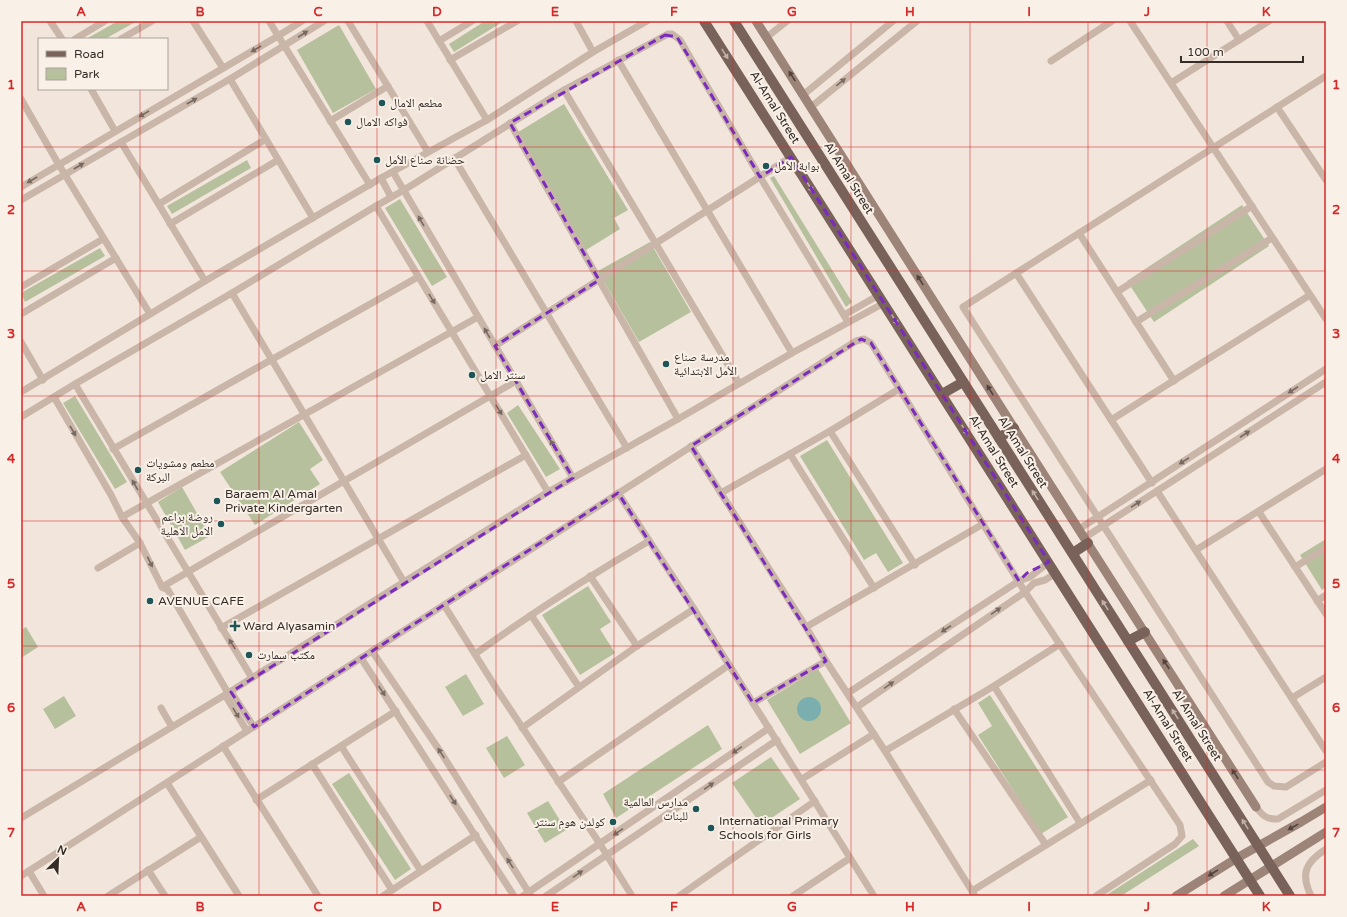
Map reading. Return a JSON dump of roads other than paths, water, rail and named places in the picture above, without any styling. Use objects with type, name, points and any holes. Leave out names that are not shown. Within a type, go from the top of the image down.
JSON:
[{"type":"main road","name":"Al-Amal Street","points":[[704,21],[1260,896]]},
{"type":"main road","name":"Al Amal Street","points":[[734,21],[1290,896]]},
{"type":"main road","points":[[942,394],[963,382]]},
{"type":"main road","points":[[999,438],[1014,428]]},
{"type":"main road","points":[[1072,553],[1086,540]]},
{"type":"main road","points":[[1128,641],[1145,632]]},
{"type":"street","points":[[50,21],[61,38]]},
{"type":"street","points":[[76,38],[105,21]]},
{"type":"street","points":[[123,38],[152,21]]},
{"type":"street","points":[[193,21],[223,68]]},
{"type":"street","points":[[269,21],[370,185]]},
{"type":"street","points":[[21,187],[302,21]]},
{"type":"street","points":[[21,200],[230,79],[324,21]]},
{"type":"street","points":[[348,21],[428,152]]},
{"type":"street","points":[[427,21],[486,120]]},
{"type":"street","points":[[439,40],[472,21]]},
{"type":"street","points":[[450,60],[518,21]]},
{"type":"street","points":[[576,21],[593,52]]},
{"type":"street","points":[[21,392],[205,281],[381,178],[486,120],[593,52],[647,21]]},
{"type":"street","points":[[756,21],[1256,807],[1268,818],[1272,820],[1278,819],[1326,790]]},
{"type":"street","points":[[767,37],[787,21]]},
{"type":"street","points":[[803,95],[893,21]]},
{"type":"street","points":[[811,107],[917,21]]},
{"type":"street","points":[[1051,61],[1112,21]]},
{"type":"street","points":[[1130,21],[1326,319]]},
{"type":"street","points":[[1227,21],[1239,40]]},
{"type":"street","points":[[1171,83],[1269,21]]},
{"type":"street","points":[[21,417],[404,190],[564,90],[664,35],[672,34],[677,37],[848,322]]},
{"type":"street","points":[[618,60],[792,353]]},
{"type":"street","points":[[1326,76],[963,307],[1268,782],[1274,786],[1286,787],[1326,762]]},
{"type":"street","points":[[230,79],[313,218]]},
{"type":"street","points":[[330,121],[388,86]]},
{"type":"street","points":[[92,90],[116,131]]},
{"type":"street","points":[[564,90],[739,383]]},
{"type":"street","points":[[21,99],[64,174],[150,314]]},
{"type":"street","points":[[1277,107],[1326,180]]},
{"type":"street","points":[[510,123],[678,420]]},
{"type":"street","points":[[158,204],[266,139]]},
{"type":"street","points":[[120,142],[205,281]]},
{"type":"street","points":[[495,346],[791,157]]},
{"type":"street","points":[[454,158],[627,448]]},
{"type":"street","points":[[170,224],[278,160]]},
{"type":"street","points":[[393,172],[573,478]]},
{"type":"street","points":[[381,178],[391,197]]},
{"type":"street","points":[[376,206],[548,492]]},
{"type":"street","points":[[1117,292],[1252,206]]},
{"type":"street","points":[[1079,233],[1174,381]]},
{"type":"street","points":[[1136,322],[1272,238]]},
{"type":"street","points":[[21,286],[103,239]]},
{"type":"street","points":[[21,314],[116,258]]},
{"type":"street","points":[[1016,273],[1152,483]]},
{"type":"street","points":[[113,449],[418,278]]},
{"type":"street","points":[[232,293],[404,582]]},
{"type":"street","points":[[1111,420],[1310,295]]},
{"type":"street","points":[[844,315],[881,299]]},
{"type":"street","points":[[21,818],[228,693],[548,492],[678,420],[739,383],[848,322],[881,299]]},
{"type":"street","points":[[122,517],[478,317]]},
{"type":"street","points":[[21,876],[691,446],[861,339],[868,340],[871,343],[1025,592],[1151,780],[1180,826],[1182,836],[1175,844],[1096,896]]},
{"type":"street","points":[[21,342],[43,380]]},
{"type":"street","points":[[1079,529],[1326,369]]},
{"type":"street","points":[[162,587],[516,381]]},
{"type":"street","points":[[1086,540],[1103,525],[1326,382]]},
{"type":"street","points":[[75,384],[252,678]]},
{"type":"street","points":[[721,493],[830,431],[899,389]]},
{"type":"street","points":[[54,397],[111,495],[122,517],[140,543],[162,587],[168,590],[228,693],[247,731]]},
{"type":"street","points":[[830,431],[915,565]]},
{"type":"street","points":[[691,446],[826,661],[885,751],[973,894],[1080,823],[1151,780]]},
{"type":"street","points":[[790,454],[874,588]]},
{"type":"street","points":[[221,628],[526,455]]},
{"type":"street","points":[[1196,550],[1326,469]]},
{"type":"street","points":[[1157,490],[1326,751]]},
{"type":"street","points":[[618,493],[802,779],[874,896]]},
{"type":"street","points":[[1259,512],[1326,614]]},
{"type":"street","points":[[806,627],[915,565],[983,524]]},
{"type":"street","points":[[475,654],[590,576],[649,541]]},
{"type":"street","points":[[98,568],[140,543]]},
{"type":"street","points":[[1295,567],[1326,548]]},
{"type":"street","points":[[848,693],[1019,581],[1030,577],[1038,569],[1049,562]]},
{"type":"street","points":[[857,707],[1025,592],[1034,583],[1045,580],[1056,574]]},
{"type":"street","points":[[590,576],[637,646]]},
{"type":"street","points":[[1317,601],[1326,596]]},
{"type":"street","points":[[444,605],[522,728],[600,844],[632,896]]},
{"type":"street","points":[[522,728],[637,646],[694,609]]},
{"type":"street","points":[[531,615],[579,687]]},
{"type":"street","points":[[885,751],[994,686],[1060,644]]},
{"type":"street","points":[[372,651],[438,748],[528,895],[769,728]]},
{"type":"street","points":[[361,658],[514,896]]},
{"type":"street","points":[[753,704],[826,661]]},
{"type":"street","points":[[558,782],[729,665]]},
{"type":"street","points":[[1292,698],[1326,677]]},
{"type":"street","points":[[994,686],[1080,823]]},
{"type":"street","points":[[228,693],[254,727]]},
{"type":"street","points":[[161,708],[172,727]]},
{"type":"street","points":[[954,709],[1046,845]]},
{"type":"street","points":[[256,800],[396,711]]},
{"type":"street","points":[[802,779],[874,734]]},
{"type":"street","points":[[546,896],[777,740]]},
{"type":"street","points":[[223,746],[318,896]]},
{"type":"street","points":[[341,746],[421,871]]},
{"type":"street","points":[[312,764],[392,890]]},
{"type":"street","points":[[167,783],[239,896]]},
{"type":"street","points":[[679,896],[815,801]]},
{"type":"street","points":[[1176,896],[1237,858],[1326,807]]},
{"type":"street","points":[[1224,896],[1326,832]]},
{"type":"street","points":[[383,896],[476,835]]},
{"type":"street","points":[[108,896],[119,893],[148,870],[201,837]]},
{"type":"street","points":[[1311,896],[1305,881],[1307,866],[1311,860],[1326,849]]},
{"type":"street","points":[[794,896],[850,858]]},
{"type":"street","points":[[148,870],[165,896]]},
{"type":"street","points":[[29,871],[44,896]]},
{"type":"water","points":[[809,697],[818,700],[821,709],[818,718],[809,721],[800,718],[797,709],[800,700]]},
{"type":"place","name":"مطعم الامال","points":[[382,103]]},
{"type":"place","name":"فواكه الامال","points":[[348,122]]},
{"type":"place","name":"حضانة صناع الأمل","points":[[377,160]]},
{"type":"place","name":"بوابة الأمل","points":[[766,166]]},
{"type":"place","name":"مدرسة صناع الأمل الابتدائية","points":[[666,364]]},
{"type":"place","name":"سنتر الامل","points":[[472,375]]},
{"type":"place","name":"مطعم ومشويات البركة","points":[[138,470]]},
{"type":"place","name":"Baraem Al Amal Private Kindergarten","points":[[217,501]]},
{"type":"place","name":"روضة براعم الامل الاهلية","points":[[221,524]]},
{"type":"place","name":"AVENUE CAFE","points":[[150,601]]},
{"type":"place","name":"Ward Alyasamin","points":[[235,626]]},
{"type":"place","name":"مكتب سمارت","points":[[249,655]]},
{"type":"place","name":"مدارس العالمية للبنات","points":[[696,809]]},
{"type":"place","name":"كولدن هوم سنتر","points":[[613,822]]},
{"type":"place","name":"International Primary Schools for Girls","points":[[711,828]]}]
